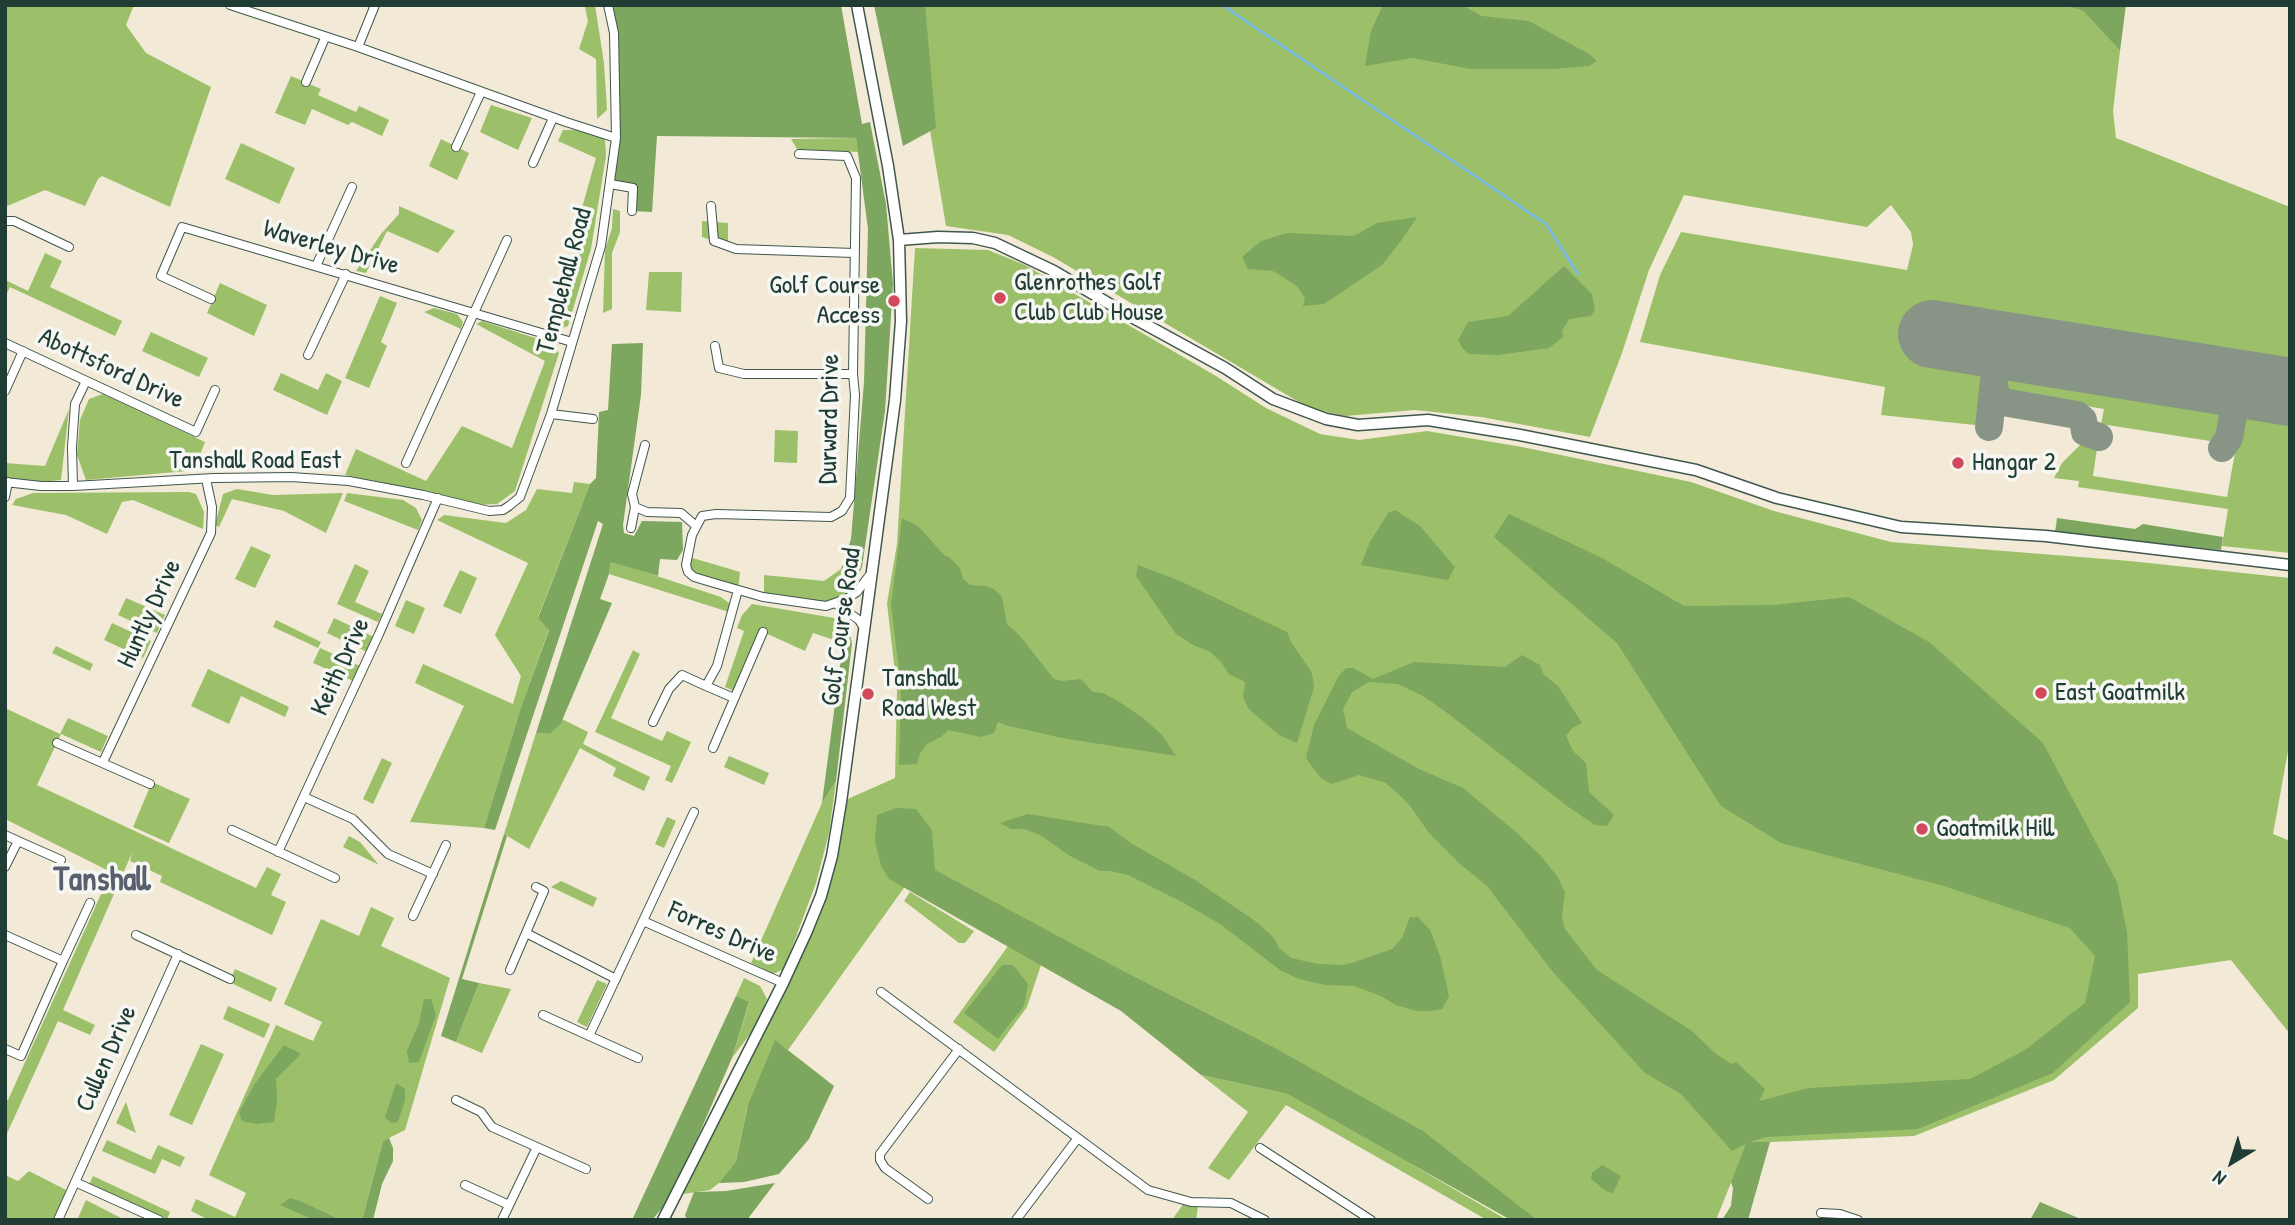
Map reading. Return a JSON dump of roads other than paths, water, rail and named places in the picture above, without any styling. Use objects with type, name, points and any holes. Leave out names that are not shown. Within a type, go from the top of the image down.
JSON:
[{"type":"street","points":[[230,5],[617,138]]},
{"type":"street","points":[[358,47],[375,5]]},
{"type":"street","name":"Templehall Road","points":[[503,510],[520,497],[551,414],[601,246],[617,138],[614,33],[608,5]]},
{"type":"street","name":"Golf Course Road","points":[[663,1220],[783,983],[821,896],[832,856],[900,358],[900,240],[857,5]]},
{"type":"street","points":[[306,82],[325,38]]},
{"type":"street","points":[[456,147],[481,92]]},
{"type":"street","points":[[533,163],[553,118]]},
{"type":"street","name":"Durward Drive","points":[[695,525],[702,516],[709,514],[831,517],[842,511],[850,498],[856,395],[853,374],[856,178],[847,156],[799,154]]},
{"type":"street","points":[[610,184],[633,188],[632,211]]},
{"type":"street","points":[[316,266],[352,187]]},
{"type":"street","points":[[711,206],[714,241],[736,249],[854,253]]},
{"type":"street","points":[[5,221],[14,221],[69,247]]},
{"type":"street","name":"Waverley Drive","points":[[211,299],[161,275],[182,227],[572,342]]},
{"type":"street","points":[[900,240],[973,238],[995,243],[1054,271],[1225,368],[1273,399],[1326,419],[1358,425],[1428,420],[1520,435],[1696,470],[1777,498],[1902,527],[2046,536],[2290,565]]},
{"type":"street","points":[[406,463],[507,240]]},
{"type":"street","points":[[308,355],[346,274]]},
{"type":"street","name":"Abottsford Drive","points":[[5,343],[196,432],[215,390]]},
{"type":"street","points":[[715,346],[719,368],[744,373],[853,374]]},
{"type":"street","points":[[5,391],[23,351]]},
{"type":"street","points":[[73,486],[75,404],[86,381]]},
{"type":"street","points":[[551,414],[593,419]]},
{"type":"street","points":[[631,528],[635,507],[632,494],[645,445]]},
{"type":"street","name":"Tanshall Road East","points":[[7,482],[73,486],[291,477],[349,481],[489,511],[503,510]]},
{"type":"street","name":"Huntly Drive","points":[[103,762],[211,533],[212,507],[206,479]]},
{"type":"street","points":[[5,497],[7,482]]},
{"type":"street","name":"Keith Drive","points":[[278,852],[390,611],[438,498]]},
{"type":"street","points":[[635,507],[647,512],[681,513],[695,525],[686,556],[688,572],[702,580],[738,590],[814,605],[836,604],[857,592],[873,570]]},
{"type":"street","points":[[706,686],[717,667],[738,590]]},
{"type":"street","points":[[836,604],[859,620],[864,628]]},
{"type":"street","points":[[713,748],[763,632]]},
{"type":"street","points":[[653,722],[668,689],[682,675],[734,698]]},
{"type":"street","points":[[57,743],[150,784]]},
{"type":"street","points":[[304,797],[354,819],[388,854],[433,874]]},
{"type":"street","name":"Forres Drive","points":[[589,1036],[694,812]]},
{"type":"street","points":[[232,830],[335,878]]},
{"type":"street","points":[[5,835],[61,860]]},
{"type":"street","points":[[5,867],[18,841]]},
{"type":"street","points":[[413,916],[446,845]]},
{"type":"street","points":[[510,970],[544,891],[536,887]]},
{"type":"street","points":[[5,1049],[21,1056],[90,903]]},
{"type":"street","name":"Forres Drive","points":[[643,921],[783,983]]},
{"type":"street","points":[[526,933],[616,979]]},
{"type":"street","points":[[5,935],[64,961]]},
{"type":"street","points":[[136,935],[230,979]]},
{"type":"street","name":"Cullen Drive","points":[[58,1220],[178,954]]},
{"type":"street","points":[[881,992],[1148,1190],[1191,1202],[1231,1203],[1265,1220]]},
{"type":"street","points":[[543,1015],[638,1058]]},
{"type":"street","points":[[928,1199],[886,1168],[880,1160],[880,1154],[959,1049]]},
{"type":"street","points":[[456,1100],[481,1112],[492,1127],[586,1169]]},
{"type":"street","points":[[1016,1220],[1077,1139]]},
{"type":"street","points":[[502,1220],[537,1147]]},
{"type":"street","points":[[1260,1148],[1358,1216],[1371,1220]]},
{"type":"street","points":[[75,1182],[159,1220]]},
{"type":"street","points":[[465,1185],[509,1205]]},
{"type":"street","points":[[1821,1213],[1858,1220]]},
{"type":"waterway","points":[[1222,5],[1546,224],[1578,274]]},
{"type":"place","name":"Glenrothes Golf Club Club House","points":[[1000,298]]},
{"type":"place","name":"Golf Course Access","points":[[894,301]]},
{"type":"place","name":"Hangar 2","points":[[1958,463]]},
{"type":"place","name":"East Goatmilk","points":[[2041,693]]},
{"type":"place","name":"Tanshall Road West","points":[[868,694]]},
{"type":"place","name":"Goatmilk Hill","points":[[1922,829]]},
{"type":"district","name":"Tanshall","points":[[102,881]]}]
